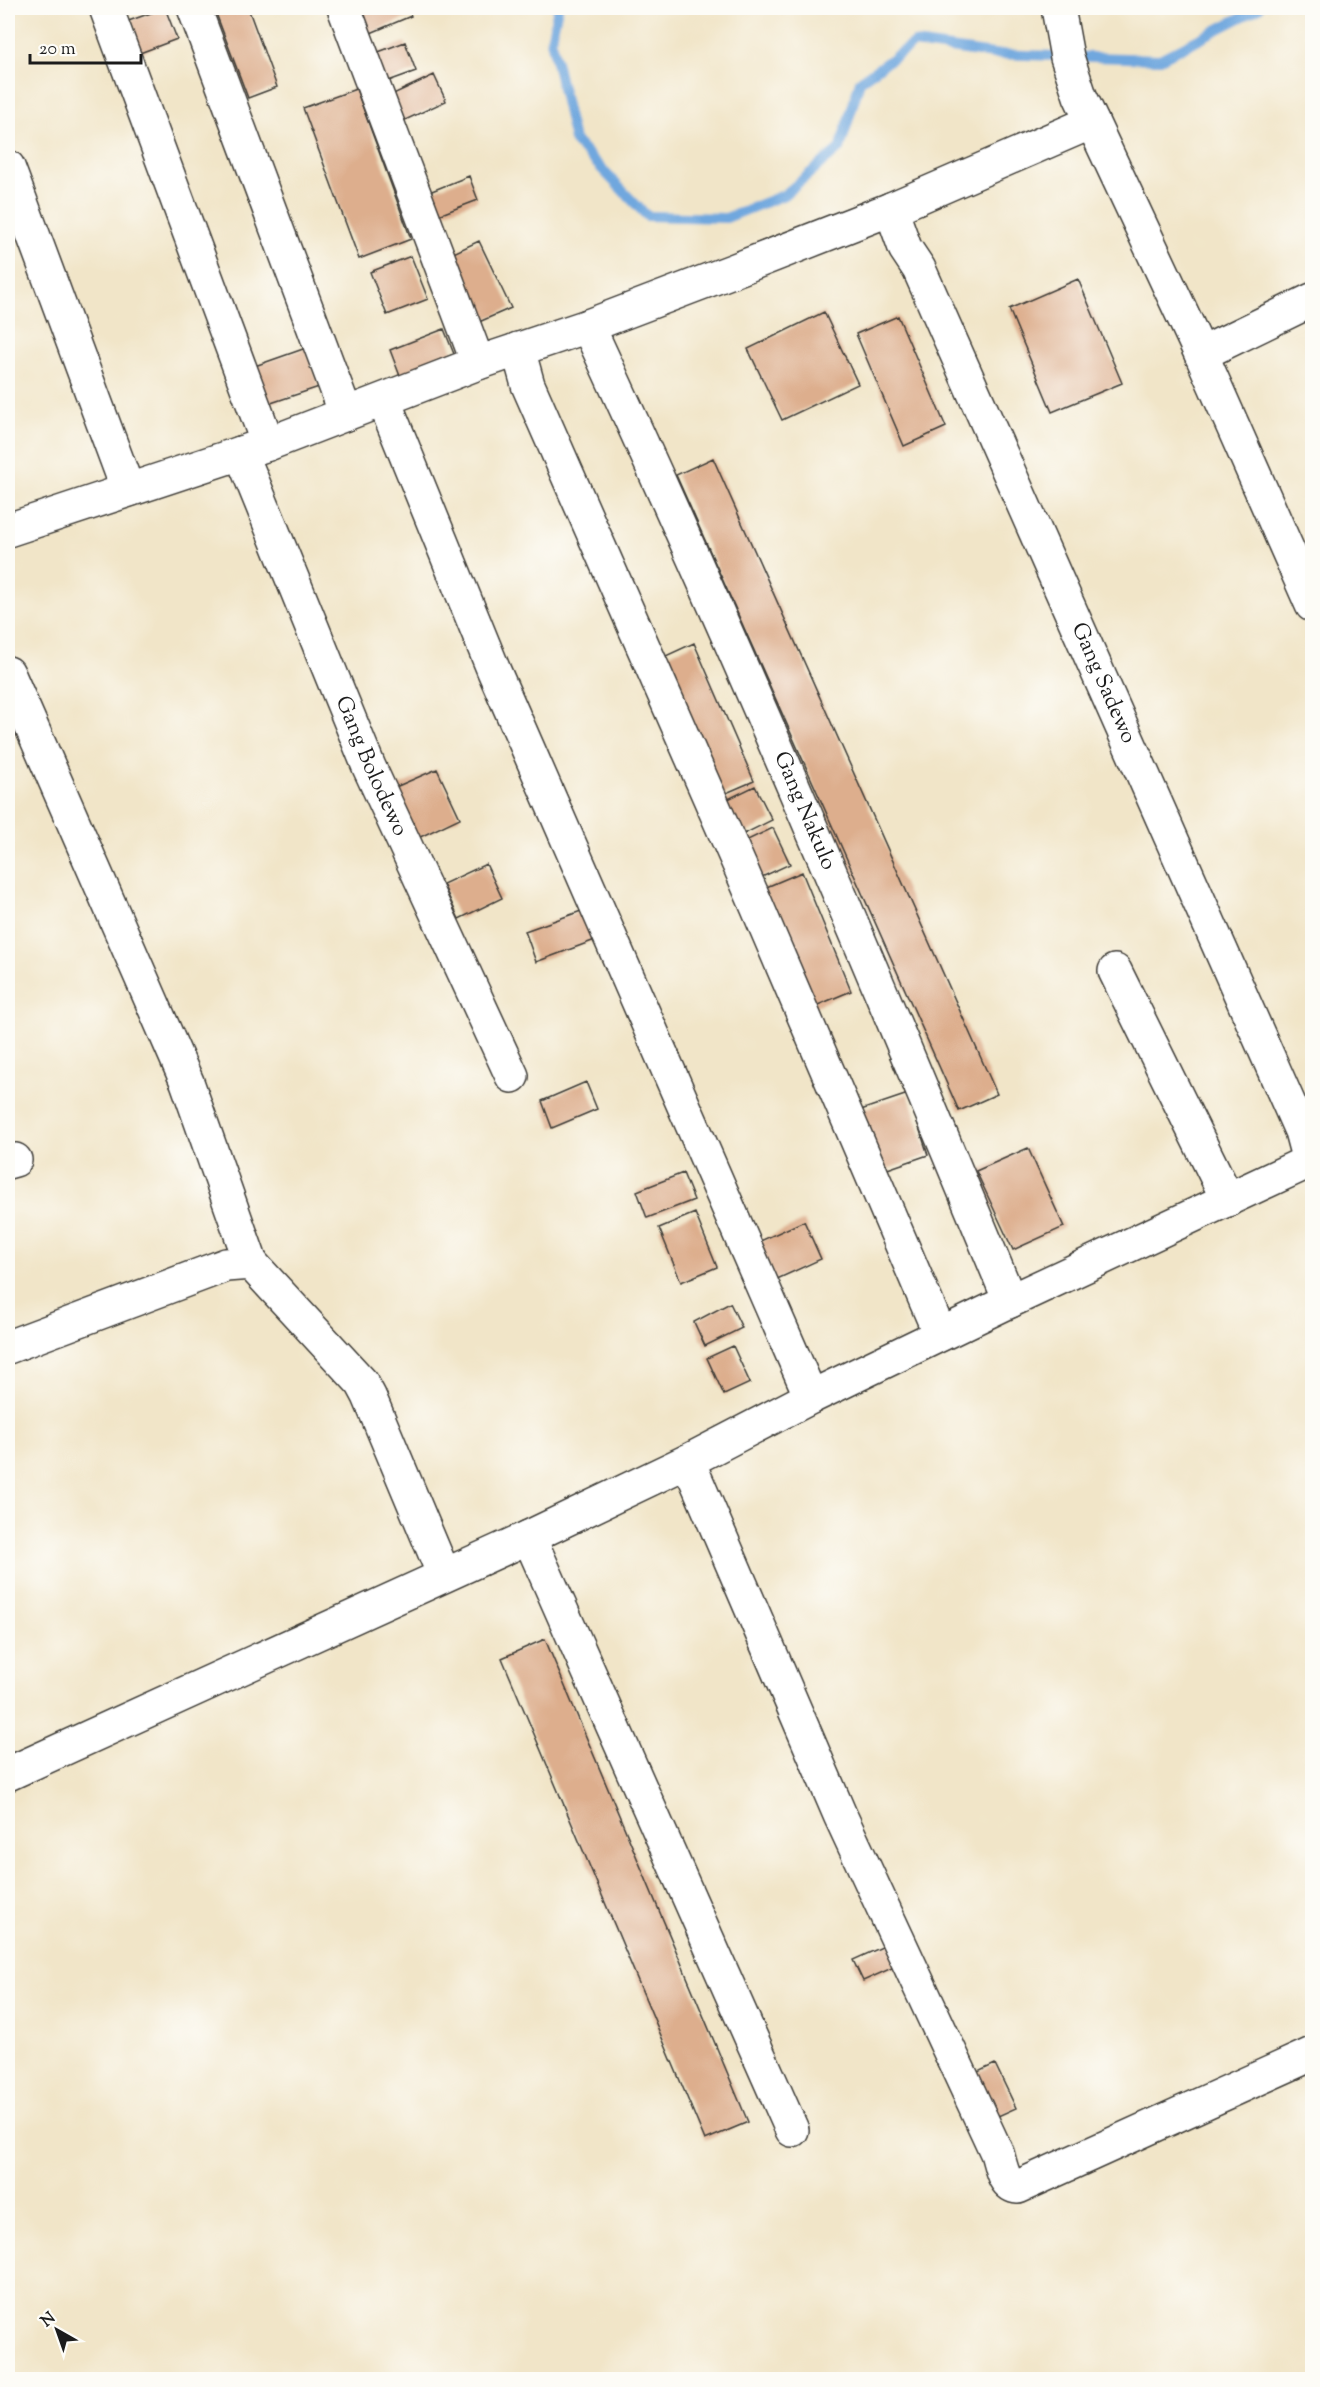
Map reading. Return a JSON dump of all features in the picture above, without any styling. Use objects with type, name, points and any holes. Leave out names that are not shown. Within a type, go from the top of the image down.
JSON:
[{"type":"street","name":"Gang Bolodewo","points":[[106,8],[255,448],[369,766],[512,1076]]},
{"type":"street","points":[[194,8],[346,414]]},
{"type":"street","points":[[344,8],[477,363]]},
{"type":"street","points":[[1058,8],[1067,57],[1086,109],[1201,354],[1312,605]]},
{"type":"street","points":[[8,530],[255,448],[384,401],[477,363],[588,326],[891,209],[1086,109]]},
{"type":"street","points":[[8,166],[128,490]]},
{"type":"street","name":"Gang Sadewo","points":[[891,209],[905,248],[919,269],[1301,1131],[1311,1160]]},
{"type":"street","points":[[1201,354],[1312,300]]},
{"type":"street","name":"Gang Nakulo","points":[[588,326],[824,853],[1010,1300]]},
{"type":"street","points":[[518,349],[528,385],[736,858],[940,1334]]},
{"type":"street","points":[[384,401],[494,671],[811,1397]]},
{"type":"street","points":[[8,673],[187,1082],[251,1263],[362,1383],[444,1575]]},
{"type":"street","points":[[1115,972],[1228,1200]]},
{"type":"street","points":[[8,1774],[529,1537],[688,1461],[811,1397],[1010,1300],[1311,1160]]},
{"type":"street","points":[[8,1347],[226,1265],[251,1263]]},
{"type":"street","points":[[688,1461],[840,1815],[997,2153],[1007,2182],[1018,2187],[1312,2054]]},
{"type":"street","points":[[529,1537],[792,2130]]},
{"type":"building","points":[[165,8],[177,39],[132,56],[120,24]]},
{"type":"building","points":[[214,8],[248,8],[277,87],[248,98]]},
{"type":"building","points":[[355,8],[408,8],[411,16],[366,35]]},
{"type":"building","points":[[405,42],[416,71],[383,83],[373,54]]},
{"type":"building","points":[[434,75],[446,101],[403,121],[391,95]]},
{"type":"building","points":[[356,89],[411,239],[359,259],[303,108]]},
{"type":"building","points":[[469,176],[478,200],[431,218],[422,195]]},
{"type":"building","points":[[479,241],[511,308],[479,322],[447,256]]},
{"type":"building","points":[[411,256],[428,299],[387,315],[370,272]]},
{"type":"building","points":[[1078,279],[1122,383],[1052,412],[1009,309]]},
{"type":"building","points":[[824,312],[858,384],[782,420],[748,349]]},
{"type":"building","points":[[898,316],[946,427],[904,446],[856,334]]},
{"type":"building","points":[[444,329],[454,354],[400,376],[390,350]]},
{"type":"building","points":[[306,348],[319,387],[265,405],[252,367]]},
{"type":"building","points":[[713,458],[997,1094],[959,1111],[676,475]]},
{"type":"building","points":[[694,643],[754,781],[717,797],[657,660]]},
{"type":"building","points":[[437,769],[460,818],[414,840],[391,789]]},
{"type":"building","points":[[755,786],[772,820],[740,836],[724,801]]},
{"type":"building","points":[[773,828],[790,864],[753,881],[737,845]]},
{"type":"building","points":[[486,864],[502,898],[459,919],[443,884]]},
{"type":"building","points":[[802,872],[851,991],[806,1010],[757,891]]},
{"type":"building","points":[[584,910],[595,940],[536,962],[525,931]]},
{"type":"building","points":[[586,1082],[597,1109],[552,1128],[542,1101]]},
{"type":"building","points":[[908,1094],[928,1155],[876,1173],[855,1112]]},
{"type":"building","points":[[1028,1148],[1064,1227],[1013,1250],[976,1171]]},
{"type":"building","points":[[683,1173],[694,1200],[647,1218],[637,1191]]},
{"type":"building","points":[[695,1213],[717,1267],[681,1282],[659,1228]]},
{"type":"building","points":[[804,1221],[821,1259],[775,1280],[758,1242]]},
{"type":"building","points":[[730,1303],[742,1328],[705,1346],[694,1322]]},
{"type":"building","points":[[733,1346],[750,1383],[724,1395],[707,1358]]},
{"type":"building","points":[[545,1639],[748,2122],[705,2140],[502,1658]]},
{"type":"building","points":[[891,1943],[901,1964],[863,1981],[853,1960]]},
{"type":"building","points":[[995,2064],[1016,2108],[987,2121],[967,2077]]},
{"type":"waterway","points":[[558,8],[551,40],[574,140],[647,216],[726,218],[784,195],[840,148],[860,81],[914,43],[993,54],[1160,59],[1259,8]]}]
